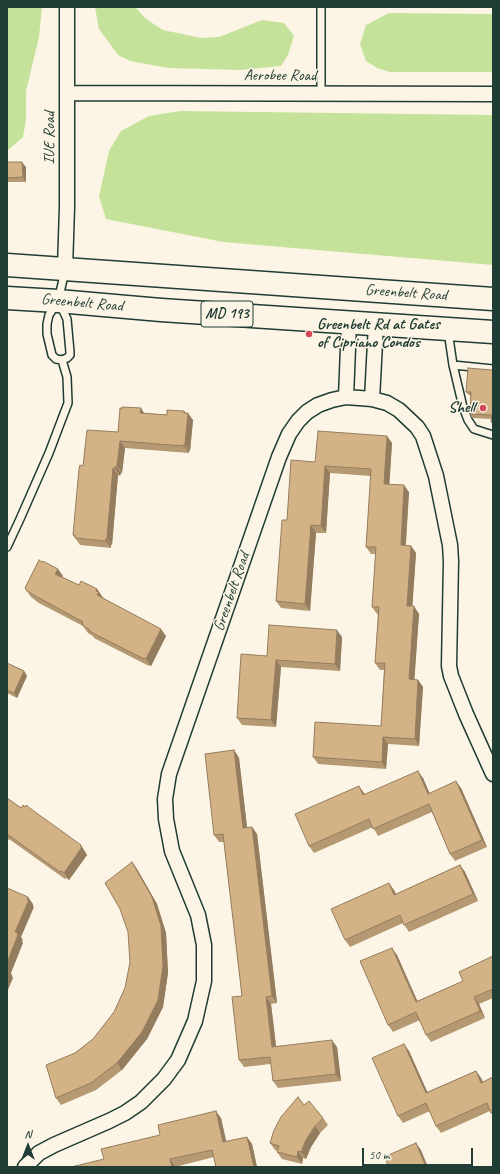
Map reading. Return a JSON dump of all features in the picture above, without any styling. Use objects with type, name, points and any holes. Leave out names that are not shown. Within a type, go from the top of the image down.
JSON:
[{"type":"main road","name":"Greenbelt Road","points":[[7,265],[493,299]]},
{"type":"main road","name":"Greenbelt Road","points":[[7,298],[161,310],[493,332]]},
{"type":"street","name":"IUE Road","points":[[65,268],[67,7]]},
{"type":"street","name":"Aerobee Road","points":[[67,93],[493,94]]},
{"type":"street","points":[[346,397],[350,323]]},
{"type":"street","points":[[372,399],[376,324]]},
{"type":"street","name":"Greenbelt Road","points":[[26,1167],[39,1153],[125,1114],[141,1102],[164,1079],[178,1060],[195,1021],[204,981],[204,946],[198,915],[172,851],[168,835],[165,799],[169,774],[279,457],[289,434],[298,421],[307,412],[318,405],[346,397],[372,399],[387,403],[410,419],[423,436],[436,476],[450,544],[449,666],[451,676],[493,774]]},
{"type":"lane","points":[[320,7],[320,93]]},
{"type":"lane","points":[[58,301],[66,319],[70,346],[70,355],[62,360],[56,359],[52,355],[47,334],[47,324],[49,315],[58,301],[65,268]]},
{"type":"lane","points":[[447,329],[453,366],[463,407],[468,420],[474,429],[493,435]]},
{"type":"lane","points":[[7,547],[49,453],[68,403],[68,378],[62,360]]},
{"type":"lane","points":[[453,366],[493,368]]},
{"type":"green space","points":[[7,7],[42,7],[39,37],[26,91],[26,120],[23,137],[7,151]]},
{"type":"green space","points":[[95,7],[135,7],[146,19],[163,30],[201,38],[219,37],[262,20],[284,23],[294,36],[288,55],[281,66],[241,70],[168,68],[130,61],[118,55],[99,29]]},
{"type":"green space","points":[[389,13],[493,14],[493,72],[390,72],[377,68],[366,61],[360,44],[366,25]]},
{"type":"green space","points":[[180,111],[493,115],[493,265],[223,242],[106,219],[99,196],[109,151],[121,131],[149,116]]},
{"type":"building","points":[[7,162],[22,162],[23,177],[7,178]]},
{"type":"building","points":[[468,368],[493,369],[493,422],[491,422],[492,415],[470,414],[471,392],[466,392]]},
{"type":"building","points":[[120,408],[141,408],[140,413],[167,415],[167,410],[184,411],[184,413],[188,413],[185,444],[184,446],[120,441],[117,466],[113,468],[106,541],[75,538],[75,535],[73,535],[79,469],[80,465],[83,466],[87,430],[118,432]]},
{"type":"building","points":[[318,431],[387,436],[384,484],[404,485],[401,545],[411,546],[407,606],[414,606],[409,679],[418,680],[415,739],[383,737],[382,762],[313,757],[315,722],[381,726],[385,663],[375,663],[379,607],[372,607],[376,547],[366,547],[371,469],[325,466],[321,526],[311,525],[305,604],[276,601],[282,520],[287,520],[291,460],[315,462]]},
{"type":"building","points":[[39,560],[58,569],[55,574],[79,585],[81,581],[97,589],[96,591],[99,592],[97,595],[161,629],[146,659],[89,631],[90,630],[83,626],[83,622],[26,590],[25,588]]},
{"type":"building","points":[[269,625],[337,630],[335,664],[276,660],[271,720],[237,718],[241,654],[267,656]]},
{"type":"building","points":[[7,663],[24,671],[14,693],[7,690]]},
{"type":"building","points":[[234,750],[243,828],[252,827],[272,996],[266,997],[272,1047],[332,1040],[336,1074],[273,1081],[270,1057],[239,1060],[232,997],[242,996],[223,834],[214,835],[205,754]]},
{"type":"building","points":[[418,771],[428,794],[456,781],[482,840],[450,854],[429,804],[373,829],[369,819],[309,846],[295,814],[359,786],[363,795]]},
{"type":"building","points":[[7,798],[21,808],[23,805],[25,807],[26,805],[81,845],[80,846],[82,847],[64,873],[61,871],[60,872],[7,834]]},
{"type":"building","points":[[132,862],[152,897],[161,926],[163,966],[158,1000],[142,1032],[117,1063],[91,1083],[56,1098],[46,1065],[75,1053],[93,1039],[114,1012],[125,988],[130,962],[128,932],[120,909],[105,883]]},
{"type":"building","points":[[460,865],[473,894],[404,925],[400,915],[345,940],[331,909],[389,883],[394,895]]},
{"type":"building","points":[[7,888],[28,897],[27,900],[29,900],[15,932],[18,933],[18,935],[7,963]]},
{"type":"building","points":[[392,948],[416,1002],[463,981],[459,972],[493,956],[493,989],[474,997],[480,1011],[426,1035],[416,1012],[388,1025],[360,961]]},
{"type":"building","points":[[404,1044],[426,1093],[476,1071],[481,1083],[493,1077],[493,1112],[491,1113],[487,1103],[436,1126],[426,1103],[398,1116],[372,1058]]},
{"type":"building","points":[[298,1097],[304,1105],[309,1101],[323,1118],[315,1126],[306,1140],[301,1152],[298,1151],[297,1157],[277,1152],[279,1146],[270,1143],[274,1130],[281,1117]]},
{"type":"building","points":[[216,1111],[223,1142],[247,1137],[254,1167],[216,1167],[212,1150],[170,1159],[172,1167],[71,1167],[104,1159],[101,1149],[160,1135],[158,1125]]},
{"type":"building","points":[[416,1143],[426,1167],[389,1167],[384,1157]]},
{"type":"place","name":"Greenbelt Rd at Gates of Cipriano Condos","points":[[309,334]]},
{"type":"place","name":"Shell","points":[[483,408]]}]
